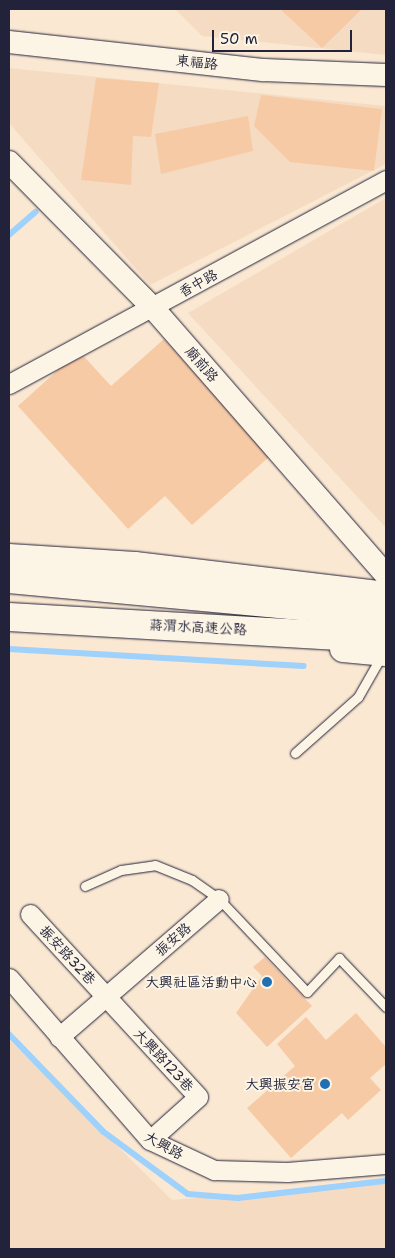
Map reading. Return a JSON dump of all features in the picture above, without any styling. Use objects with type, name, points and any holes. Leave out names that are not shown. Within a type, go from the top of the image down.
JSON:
[{"type":"highway","name":"蔣渭水高速公路","points":[[10,572],[386,614]]},
{"type":"highway","name":"蔣渭水高速公路","points":[[9,617],[385,648]]},
{"type":"main road","points":[[10,572],[135,565],[386,595]]},
{"type":"main road","points":[[9,623],[116,626],[385,648]]},
{"type":"street","name":"東福路","points":[[9,42],[264,70],[386,75]]},
{"type":"street","name":"廟前路","points":[[9,162],[153,308],[386,575]]},
{"type":"street","name":"香中路","points":[[9,384],[153,308],[386,180]]},
{"type":"street","name":"振安路","points":[[59,1037],[219,899]]},
{"type":"street","name":"振安路32巷","points":[[30,914],[106,996]]},
{"type":"street","name":"大興路","points":[[9,978],[150,1140],[214,1170],[287,1172],[386,1164]]},
{"type":"street","name":"大興路123巷","points":[[106,996],[198,1097],[150,1140]]},
{"type":"lane","points":[[295,753],[358,697],[385,648]]},
{"type":"lane","points":[[85,886],[121,870],[154,865],[192,880],[219,899],[307,992],[339,958],[386,1007]]},
{"type":"shaded area","points":[[175,9],[386,9],[386,55],[202,36]]},
{"type":"shaded area","points":[[9,68],[386,106],[386,164],[150,285],[9,123]]},
{"type":"shaded area","points":[[386,198],[386,528],[188,313]]},
{"type":"shaded area","points":[[9,1040],[172,1200],[386,1183],[386,1249],[9,1249]]},
{"type":"building","points":[[280,9],[362,9],[322,48]]},
{"type":"building","points":[[96,78],[159,83],[151,137],[133,136],[131,185],[81,180]]},
{"type":"building","points":[[261,95],[382,109],[374,171],[290,162],[254,126]]},
{"type":"building","points":[[248,116],[253,151],[161,174],[155,134]]},
{"type":"building","points":[[164,339],[269,457],[192,525],[165,496],[128,529],[18,406],[79,351],[111,386]]},
{"type":"building","points":[[265,957],[312,1006],[267,1047],[236,1013],[262,976],[253,967]]},
{"type":"building","name":"大興振安宮","points":[[356,1013],[386,1047],[386,1064],[370,1078],[381,1090],[348,1120],[342,1113],[291,1158],[247,1108],[295,1066],[277,1044],[306,1017],[326,1040]]},
{"type":"waterway","points":[[9,235],[35,212]]},
{"type":"waterway","points":[[9,649],[304,666]]},
{"type":"waterway","points":[[9,1034],[104,1132],[188,1194],[238,1198],[386,1181]]},
{"type":"place","name":"大興社區活動中心","points":[[267,982]]},
{"type":"place","name":"大興振安宮","points":[[325,1084]]}]
